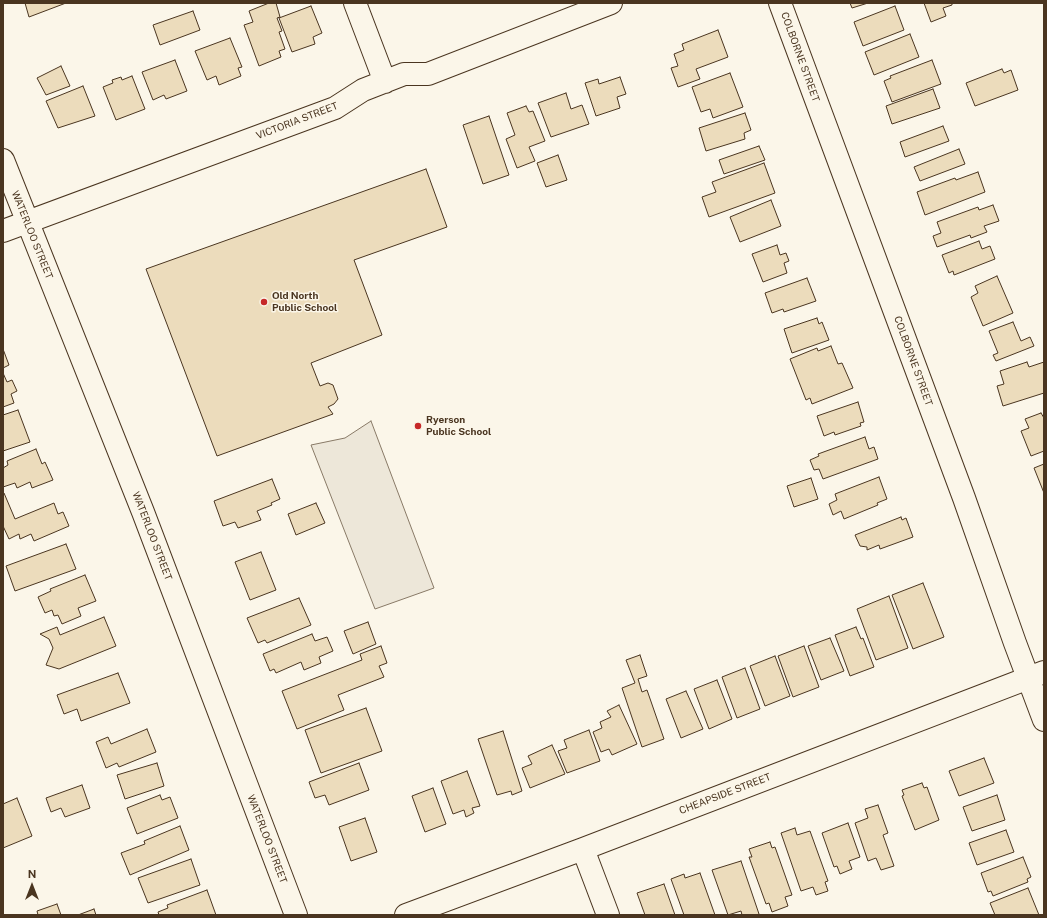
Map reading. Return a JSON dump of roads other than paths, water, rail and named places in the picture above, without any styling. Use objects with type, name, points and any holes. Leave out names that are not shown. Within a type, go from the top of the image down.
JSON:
[{"type":"street","points":[[355,3],[385,82]]},
{"type":"street","name":"VICTORIA STREET","points":[[3,231],[335,108],[363,90],[404,74],[428,74],[611,3]]},
{"type":"street","name":"COLBORNE STREET","points":[[780,3],[961,491],[1015,643],[1036,675],[1044,720]]},
{"type":"street","name":"WATERLOO STREET","points":[[3,160],[143,512],[296,915]]},
{"type":"street","name":"CHEAPSIDE STREET","points":[[406,915],[583,849],[1036,675]]},
{"type":"street","points":[[583,849],[608,915]]},
{"type":"place","name":"Old North Public School","points":[[264,302]]},
{"type":"place","name":"Ryerson Public School","points":[[418,426]]}]
